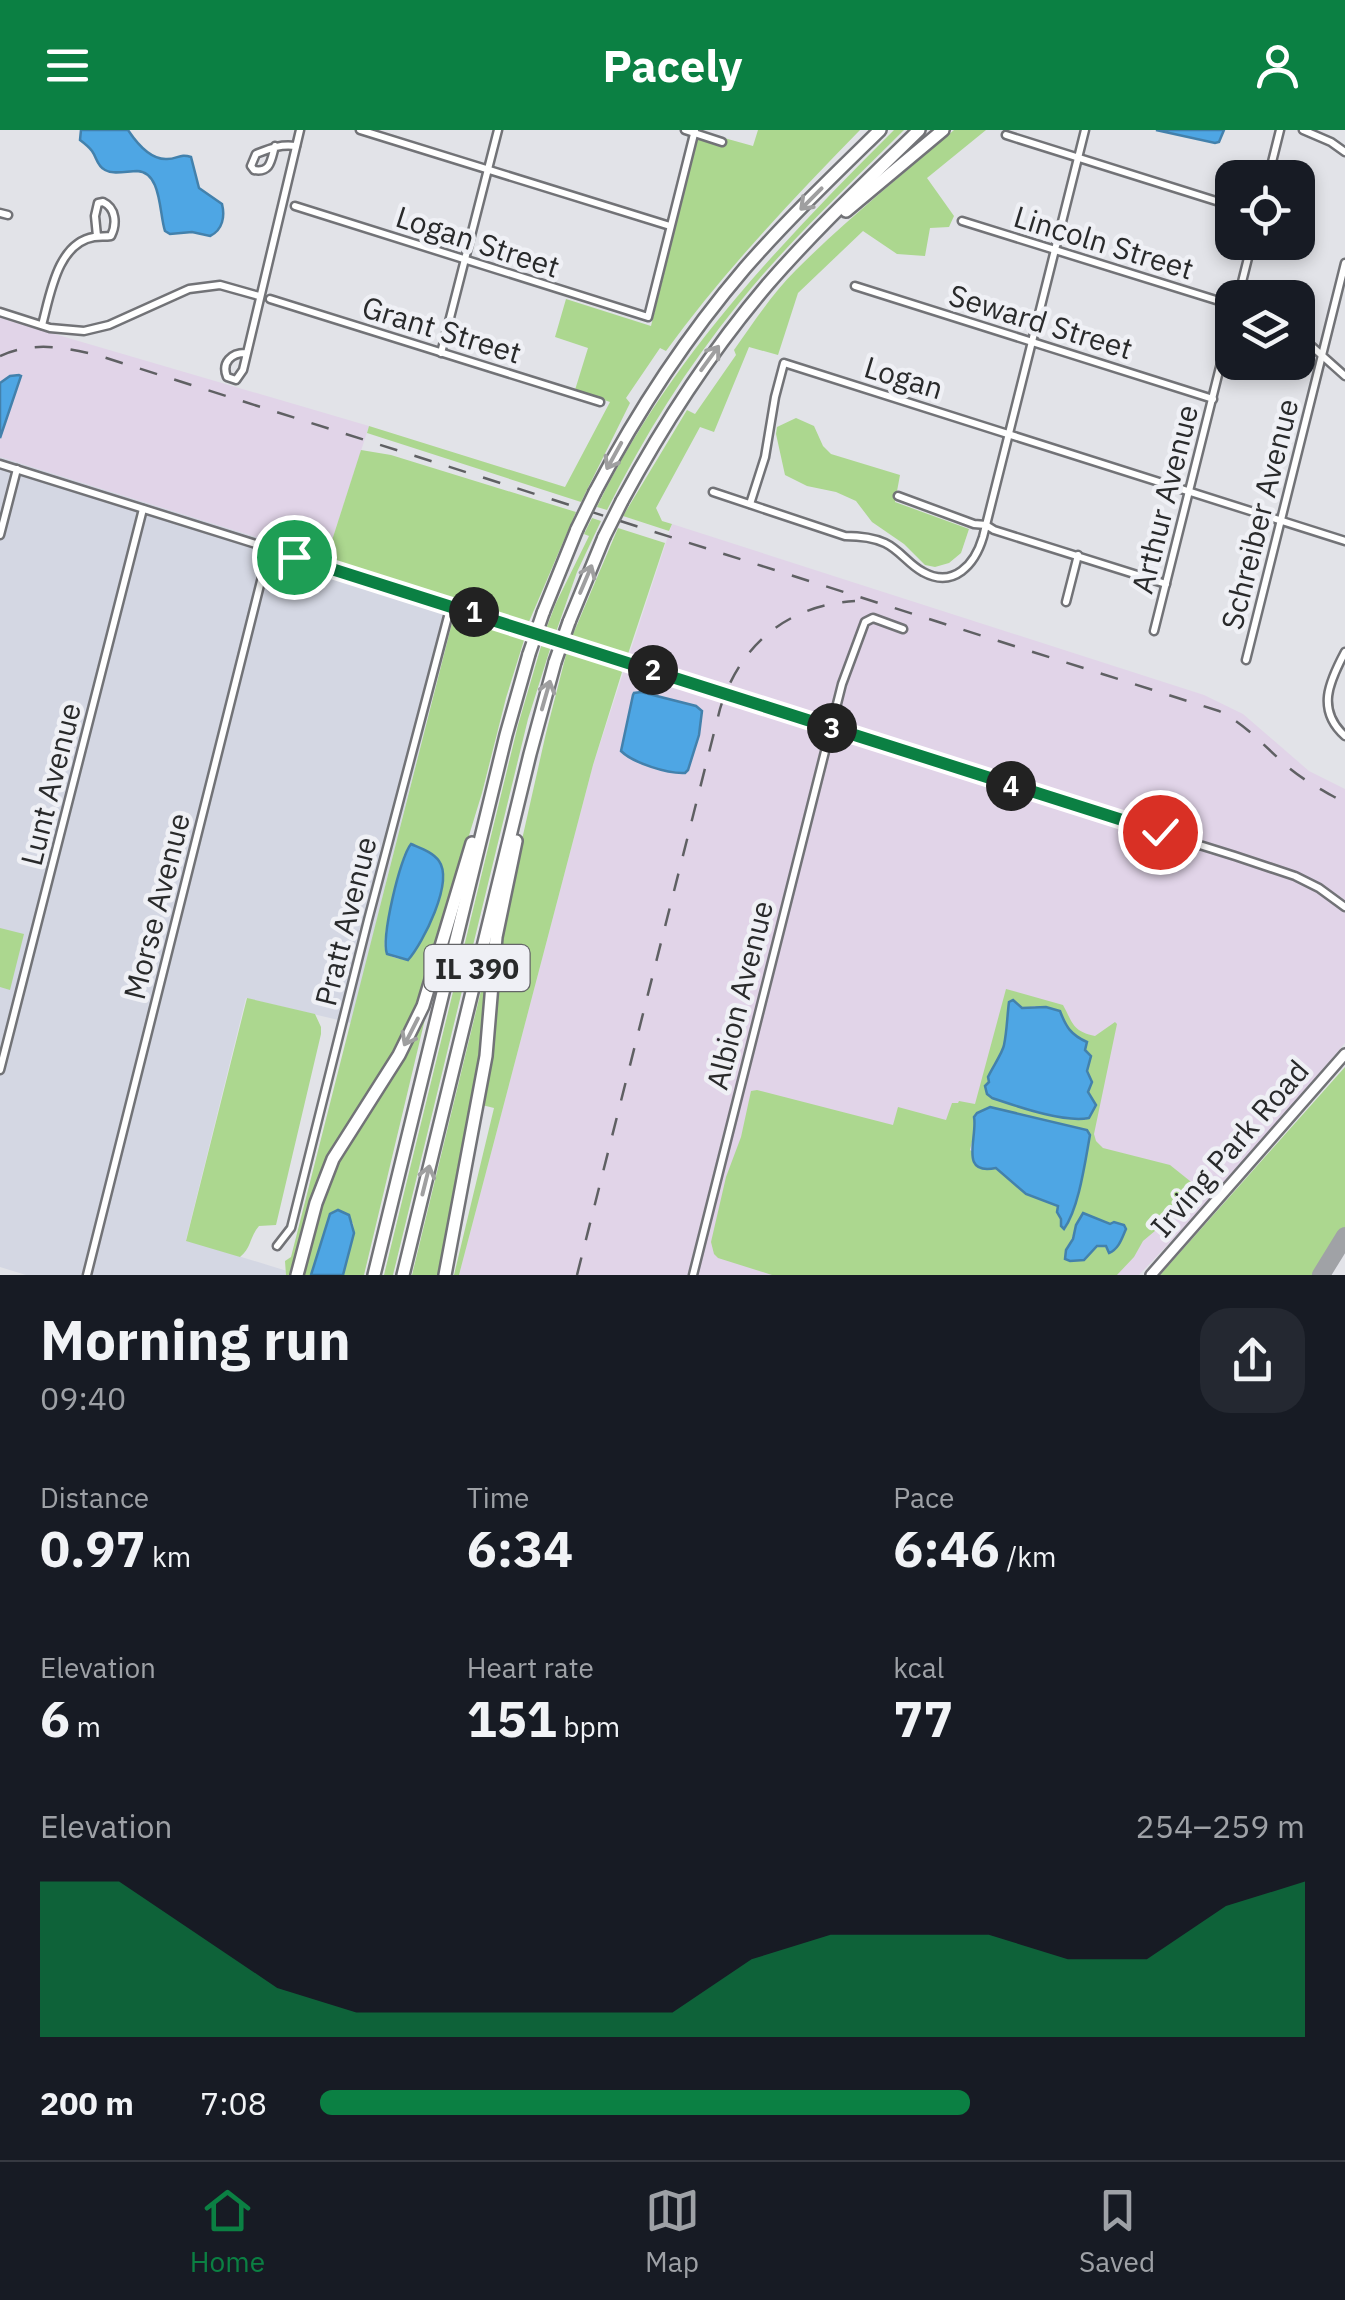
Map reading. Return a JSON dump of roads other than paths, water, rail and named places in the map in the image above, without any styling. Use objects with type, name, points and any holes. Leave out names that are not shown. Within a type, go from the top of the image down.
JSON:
[{"type":"highway","points":[[845,165],[854,144],[868,130]]},
{"type":"highway","name":"IL 390","points":[[374,1275],[528,654],[577,529],[636,418],[700,324],[772,238],[880,130]]},
{"type":"highway","name":"IL 390","points":[[403,1275],[555,662],[604,538],[672,413],[709,359],[770,282],[919,130]]},
{"type":"highway","points":[[814,235],[943,130]]},
{"type":"highway","points":[[445,1275],[486,1056],[496,937],[530,754]]},
{"type":"highway","points":[[297,1275],[316,1203],[333,1159],[399,1054],[423,1006],[496,773]]},
{"type":"main road","name":"Irving Park Road","points":[[1151,1275],[1345,1054]]},
{"type":"street","points":[[246,353],[300,130]]},
{"type":"street","points":[[360,130],[670,226],[694,131]]},
{"type":"street","points":[[441,352],[498,130]]},
{"type":"street","points":[[685,130],[722,142]]},
{"type":"street","points":[[712,492],[845,536],[883,542],[929,575],[959,573],[968,568],[976,557],[986,525],[1086,130]]},
{"type":"street","points":[[1272,160],[1280,130]]},
{"type":"street","points":[[1302,130],[1345,152]]},
{"type":"street","points":[[1006,135],[1215,201]]},
{"type":"street","points":[[274,146],[296,146]]},
{"type":"street","points":[[42,325],[64,256],[89,238],[111,236],[114,212],[103,202],[96,208],[97,236]]},
{"type":"street","name":"Logan Street","points":[[296,206],[648,317],[670,226]]},
{"type":"street","name":"Lincoln Street","points":[[962,221],[1215,300]]},
{"type":"street","name":"Schreiber Avenue","points":[[1246,660],[1345,262]]},
{"type":"street","points":[[0,312],[42,325],[84,331],[109,325],[202,286],[220,286],[260,296]]},
{"type":"street","name":"Seward Street","points":[[855,286],[1212,398]]},
{"type":"street","name":"Grant Street","points":[[270,299],[600,402]]},
{"type":"street","points":[[1315,350],[1345,376]]},
{"type":"street","name":"Logan","points":[[750,504],[765,457],[784,363],[1010,434]]},
{"type":"street","name":"Arthur Avenue","points":[[1154,631],[1217,380]]},
{"type":"street","points":[[1010,434],[1345,540]]},
{"type":"street","points":[[0,464],[1282,871],[1319,888],[1345,907]]},
{"type":"street","points":[[0,535],[17,469]]},
{"type":"street","points":[[898,496],[1166,584]]},
{"type":"street","name":"Lunt Avenue","points":[[0,1070],[144,508]]},
{"type":"street","name":"Morse Avenue","points":[[87,1275],[269,549]]},
{"type":"street","points":[[1066,602],[1078,555]]},
{"type":"street","name":"Pratt Avenue","points":[[277,1246],[292,1228],[364,932],[451,605]]},
{"type":"street","name":"Albion Avenue","points":[[692,1275],[842,684],[866,622],[872,618],[903,629]]},
{"type":"street","points":[[1345,652],[1336,669],[1327,706],[1334,724],[1345,736]]},
{"type":"water","points":[[81,130],[128,130],[155,157],[191,157],[199,188],[222,204],[223,218],[218,230],[210,236],[165,231],[151,178],[137,171],[112,172],[102,168],[80,140]]},
{"type":"water","points":[[1156,130],[1224,130],[1215,143]]},
{"type":"water","points":[[21,376],[0,438],[0,383]]},
{"type":"water","points":[[641,692],[702,711],[699,735],[685,773],[651,767],[621,751],[633,695]]},
{"type":"water","points":[[411,844],[439,861],[443,883],[428,927],[408,960],[387,954],[386,945],[397,880]]},
{"type":"water","points":[[1013,1000],[1022,1008],[1060,1011],[1070,1030],[1087,1042],[1085,1050],[1091,1056],[1087,1071],[1092,1082],[1088,1092],[1096,1105],[1089,1118],[1041,1113],[987,1094],[985,1086],[1003,1048],[1009,1002]]},
{"type":"water","points":[[990,1107],[1087,1130],[1090,1135],[1081,1184],[1064,1229],[1058,1206],[1026,1194],[996,1168],[984,1169],[973,1161],[974,1117]]},
{"type":"water","points":[[338,1210],[349,1215],[354,1233],[343,1275],[311,1275],[330,1214]]},
{"type":"water","points":[[1083,1213],[1124,1225],[1126,1229],[1120,1243],[1109,1253],[1106,1246],[1097,1246],[1084,1260],[1070,1261],[1065,1259],[1066,1250]]},
{"type":"railway","points":[[0,356],[25,348],[49,347],[100,356],[1219,711],[1296,773],[1345,803]]},
{"type":"railway","points":[[577,1275],[729,686],[740,665],[770,632],[808,610],[855,601]]}]
